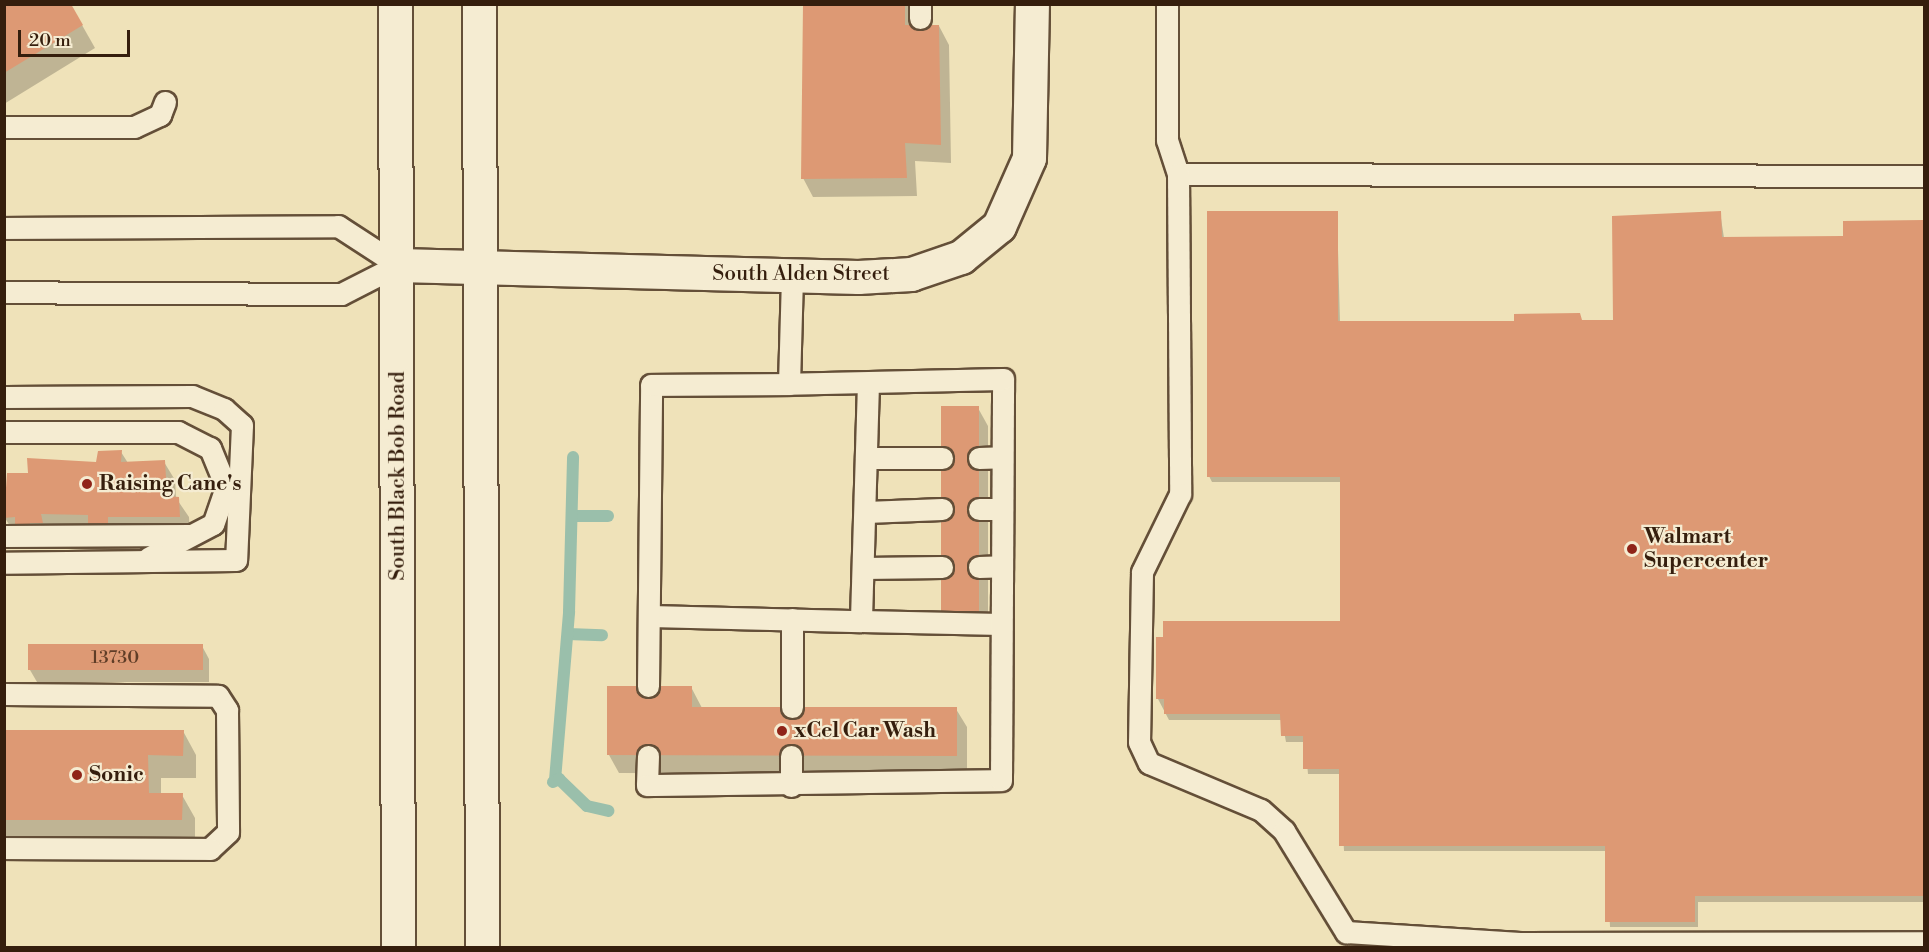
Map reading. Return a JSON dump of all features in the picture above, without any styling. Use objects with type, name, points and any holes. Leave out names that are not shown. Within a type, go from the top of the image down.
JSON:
[{"type":"main road","name":"South Black Bob Road","points":[[395,4],[398,266],[398,948]]},
{"type":"main road","points":[[479,4],[482,948]]},
{"type":"main road","name":"South Alden Street","points":[[398,266],[479,266],[792,276],[911,274],[961,257],[999,226],[1029,158],[1032,4]]},
{"type":"lane","points":[[1167,4],[1167,140],[1178,174],[1180,494],[1142,572],[1139,742],[1149,763],[1261,810],[1284,831],[1346,932],[1520,943],[1924,942]]},
{"type":"lane","points":[[4,127],[134,127],[160,115],[165,102]]},
{"type":"lane","points":[[1178,174],[1924,176]]},
{"type":"lane","points":[[4,228],[338,226],[398,266]]},
{"type":"lane","points":[[4,292],[340,294],[398,266]]},
{"type":"lane","points":[[789,384],[792,276]]},
{"type":"lane","points":[[648,686],[651,385],[1003,379],[1001,780],[791,786],[647,785],[648,756]]},
{"type":"lane","points":[[861,621],[868,458],[868,383]]},
{"type":"lane","points":[[4,397],[192,396],[224,409],[242,425],[236,560],[4,563]]},
{"type":"lane","points":[[4,432],[178,432],[210,448],[226,487],[213,524],[142,561]]},
{"type":"lane","points":[[979,458],[1002,457]]},
{"type":"lane","points":[[868,458],[942,458]]},
{"type":"lane","points":[[866,512],[942,509]]},
{"type":"lane","points":[[979,509],[1002,509]]},
{"type":"lane","points":[[10,535],[195,535]]},
{"type":"lane","points":[[979,567],[1002,566]]},
{"type":"lane","points":[[863,568],[942,567]]},
{"type":"lane","points":[[650,616],[1001,624]]},
{"type":"lane","points":[[792,619],[792,707]]},
{"type":"lane","points":[[4,694],[218,696],[227,710],[228,832],[210,849],[4,848]]},
{"type":"lane","points":[[791,756],[791,786]]},
{"type":"building","points":[[4,4],[71,4],[83,25],[4,73]]},
{"type":"building","points":[[803,4],[905,4],[905,25],[939,25],[941,145],[905,143],[907,178],[801,179]]},
{"type":"building","name":"Walmart Supercenter","points":[[1207,211],[1338,211],[1338,321],[1514,321],[1514,314],[1580,313],[1582,320],[1613,320],[1612,216],[1721,211],[1722,237],[1843,236],[1843,221],[1924,220],[1924,896],[1695,896],[1695,922],[1605,922],[1605,846],[1339,846],[1339,769],[1303,769],[1303,736],[1281,736],[1280,714],[1164,714],[1164,699],[1156,699],[1156,637],[1163,637],[1163,621],[1340,621],[1340,477],[1207,477]]},
{"type":"building","points":[[941,406],[979,406],[979,613],[941,613]]},
{"type":"building","name":"Raising Cane's","points":[[122,450],[121,462],[165,460],[167,496],[179,497],[180,517],[108,517],[108,528],[88,527],[88,515],[41,514],[43,523],[30,523],[29,528],[15,528],[15,517],[4,518],[7,473],[28,473],[27,458],[96,462],[98,451]]},
{"type":"building","points":[[28,644],[203,644],[203,670],[28,670]]},
{"type":"building","name":"xCel Car Wash","points":[[607,686],[692,686],[692,707],[957,707],[957,756],[607,755]]},
{"type":"building","name":"Sonic","points":[[4,730],[184,730],[183,756],[148,755],[149,793],[183,793],[182,820],[4,820]]},
{"type":"waterway","points":[[555,780],[569,612],[573,457]]},
{"type":"waterway","points":[[572,516],[608,516]]},
{"type":"waterway","points":[[568,634],[602,635]]},
{"type":"waterway","points":[[553,782],[559,779],[587,806],[608,811]]},
{"type":"place","name":"Raising Cane's","points":[[87,484]]},
{"type":"place","name":"Walmart Supercenter","points":[[1632,549]]},
{"type":"place","name":"xCel Car Wash","points":[[782,731]]},
{"type":"place","name":"Sonic","points":[[77,775]]}]
